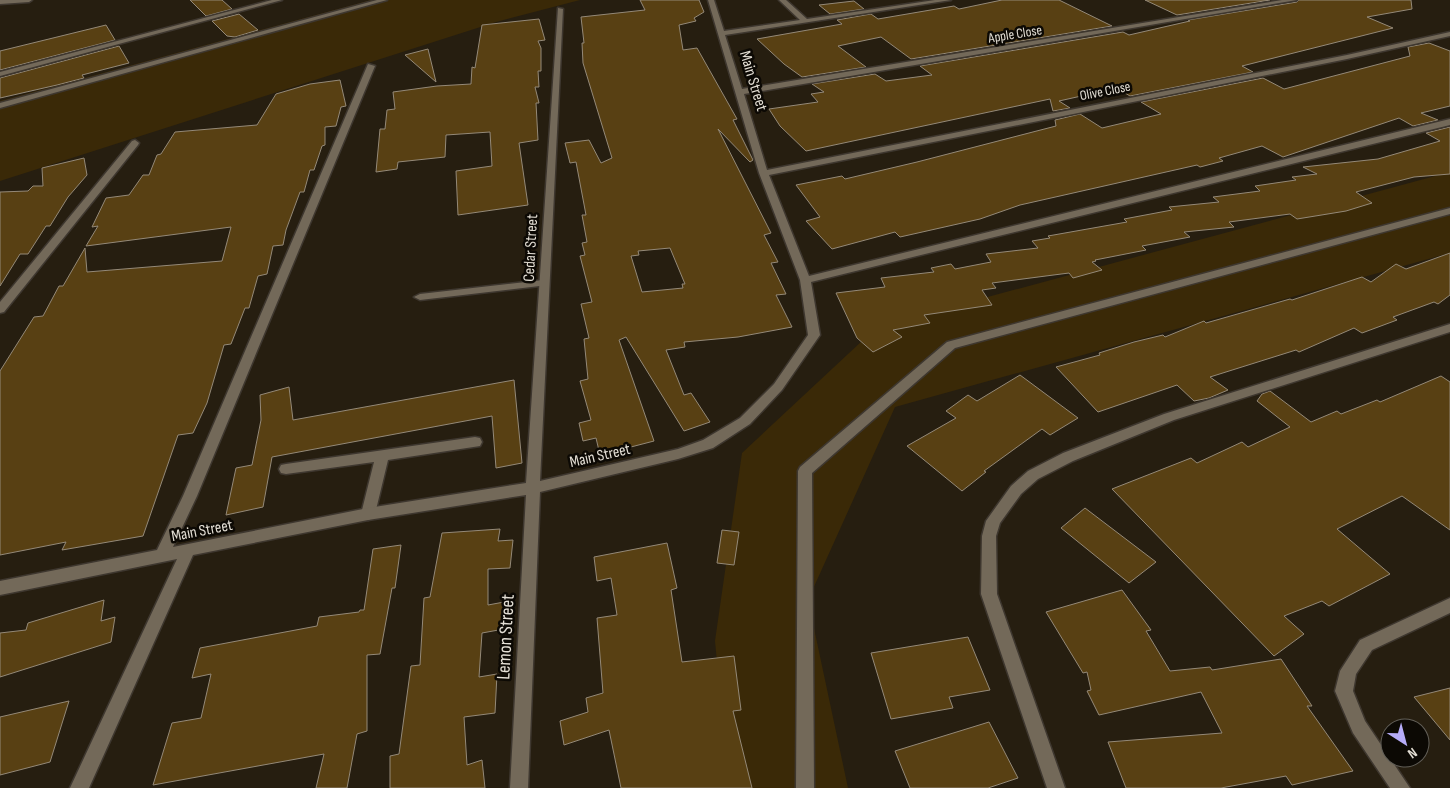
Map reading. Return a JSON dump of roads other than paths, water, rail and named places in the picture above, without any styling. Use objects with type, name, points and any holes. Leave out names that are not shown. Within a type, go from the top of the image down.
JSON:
[{"type":"street","points":[[0,2],[29,0]]},
{"type":"street","points":[[0,74],[279,0]]},
{"type":"street","points":[[0,106],[384,0]]},
{"type":"street","name":"Main Street","points":[[0,588],[368,514],[533,488],[678,454],[708,444],[745,421],[778,387],[814,336],[805,280],[764,173],[711,0]]},
{"type":"street","points":[[782,0],[806,21]]},
{"type":"street","points":[[722,33],[806,21],[913,2],[948,0]]},
{"type":"street","name":"Apple Close","points":[[740,92],[1294,0]]},
{"type":"street","name":"Cedar Street","points":[[533,488],[560,9]]},
{"type":"street","name":"Olive Close","points":[[764,173],[1347,57],[1450,34]]},
{"type":"street","points":[[162,555],[190,496],[372,66]]},
{"type":"street","points":[[805,280],[1450,122]]},
{"type":"street","points":[[0,309],[135,143]]},
{"type":"street","points":[[805,788],[805,472],[951,345],[1450,211]]},
{"type":"street","points":[[420,297],[544,283]]},
{"type":"street","points":[[1056,788],[989,594],[989,536],[993,521],[1016,490],[1033,475],[1068,457],[1169,417],[1450,328]]},
{"type":"street","points":[[286,469],[475,442]]},
{"type":"street","points":[[368,514],[382,456]]},
{"type":"street","name":"Lemon Street","points":[[519,788],[533,488]]},
{"type":"street","points":[[80,788],[188,551]]},
{"type":"street","points":[[1401,788],[1359,727],[1344,691],[1348,671],[1366,645],[1450,604]]}]
